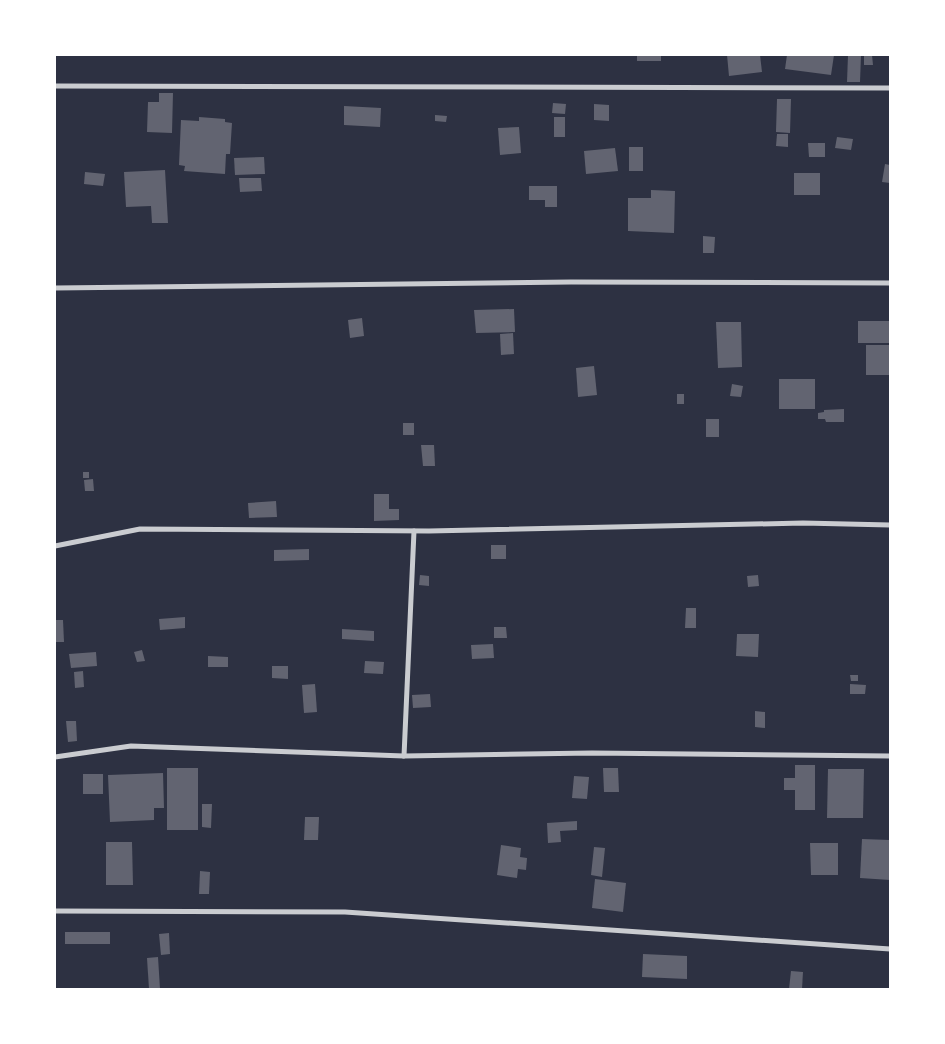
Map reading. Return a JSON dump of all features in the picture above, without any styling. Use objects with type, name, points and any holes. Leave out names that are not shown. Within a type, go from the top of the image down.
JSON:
[{"type":"street","points":[[55,86],[890,88]]},
{"type":"street","points":[[55,288],[561,282],[890,283]]},
{"type":"street","points":[[55,546],[140,529],[414,531],[803,523],[890,525]]},
{"type":"street","points":[[404,756],[414,531]]},
{"type":"street","points":[[55,757],[131,746],[404,756],[592,753],[890,756]]},
{"type":"street","points":[[55,911],[345,912],[890,949]]},
{"type":"building","points":[[637,55],[661,55],[661,61],[637,61]]},
{"type":"building","points":[[727,55],[760,55],[762,72],[729,76]]},
{"type":"building","points":[[787,55],[834,55],[831,75],[785,69]]},
{"type":"building","points":[[848,55],[861,55],[860,82],[847,82]]},
{"type":"building","points":[[864,55],[872,55],[873,65],[864,65]]},
{"type":"building","points":[[159,93],[173,93],[172,133],[147,132],[148,102],[159,102]]},
{"type":"building","points":[[777,99],[791,99],[790,133],[776,132]]},
{"type":"building","points":[[553,103],[566,104],[565,114],[552,113]]},
{"type":"building","points":[[594,104],[609,105],[609,121],[594,120]]},
{"type":"building","points":[[344,106],[381,108],[380,127],[344,125]]},
{"type":"building","points":[[435,115],[447,116],[446,122],[435,121]]},
{"type":"building","points":[[199,117],[225,119],[225,122],[232,123],[230,154],[226,154],[225,174],[184,171],[185,166],[179,165],[181,120],[199,121]]},
{"type":"building","points":[[554,117],[565,117],[565,137],[554,137]]},
{"type":"building","points":[[519,127],[521,153],[500,155],[498,128]]},
{"type":"building","points":[[777,134],[788,134],[788,147],[776,146]]},
{"type":"building","points":[[837,137],[853,139],[851,150],[835,148]]},
{"type":"building","points":[[808,143],[825,143],[825,157],[809,157]]},
{"type":"building","points":[[629,147],[643,147],[643,171],[629,171]]},
{"type":"building","points":[[615,148],[618,171],[586,174],[584,151]]},
{"type":"building","points":[[264,157],[265,174],[235,175],[234,158]]},
{"type":"building","points":[[885,164],[890,165],[890,183],[882,182]]},
{"type":"building","points":[[165,170],[168,223],[152,223],[151,206],[126,207],[124,172]]},
{"type":"building","points":[[85,172],[105,174],[103,186],[84,184]]},
{"type":"building","points":[[794,173],[820,173],[820,195],[794,195]]},
{"type":"building","points":[[239,178],[261,178],[262,191],[240,192]]},
{"type":"building","points":[[529,186],[557,186],[557,207],[545,207],[545,200],[529,200]]},
{"type":"building","points":[[651,190],[675,191],[674,233],[628,231],[628,198],[651,198]]},
{"type":"building","points":[[703,236],[715,237],[714,253],[703,253]]},
{"type":"building","points":[[514,309],[515,332],[476,333],[474,310]]},
{"type":"building","points":[[362,318],[364,336],[350,338],[348,320]]},
{"type":"building","points":[[858,321],[890,321],[890,343],[858,343]]},
{"type":"building","points":[[716,322],[741,322],[742,367],[718,368]]},
{"type":"building","points":[[513,333],[514,354],[501,355],[500,334]]},
{"type":"building","points":[[866,345],[890,345],[890,375],[866,375]]},
{"type":"building","points":[[594,366],[597,395],[578,397],[576,368]]},
{"type":"building","points":[[779,379],[815,379],[815,409],[779,409]]},
{"type":"building","points":[[732,384],[743,386],[741,397],[730,396]]},
{"type":"building","points":[[677,394],[684,394],[684,404],[677,404]]},
{"type":"building","points":[[844,409],[844,422],[826,422],[825,419],[818,419],[818,413],[824,412],[824,410]]},
{"type":"building","points":[[706,419],[719,419],[719,437],[706,437]]},
{"type":"building","points":[[403,423],[414,423],[414,435],[403,435]]},
{"type":"building","points":[[421,445],[434,445],[435,466],[423,466]]},
{"type":"building","points":[[83,472],[89,472],[89,478],[83,478]]},
{"type":"building","points":[[93,479],[94,491],[85,491],[84,480]]},
{"type":"building","points":[[374,494],[389,494],[389,509],[399,509],[399,520],[374,521]]},
{"type":"building","points":[[276,501],[277,517],[249,518],[248,503]]},
{"type":"building","points":[[491,545],[506,545],[506,559],[491,559]]},
{"type":"building","points":[[309,549],[309,560],[274,561],[274,550]]},
{"type":"building","points":[[420,575],[429,576],[429,586],[419,585]]},
{"type":"building","points":[[758,575],[759,586],[748,587],[747,576]]},
{"type":"building","points":[[686,608],[696,608],[696,628],[685,628]]},
{"type":"building","points":[[185,617],[185,628],[160,630],[159,619]]},
{"type":"building","points":[[55,620],[63,620],[64,642],[55,642]]},
{"type":"building","points":[[494,627],[506,627],[507,638],[494,638]]},
{"type":"building","points":[[342,629],[374,631],[374,641],[342,639]]},
{"type":"building","points":[[737,634],[759,634],[758,657],[736,656]]},
{"type":"building","points":[[493,644],[494,658],[472,659],[471,645]]},
{"type":"building","points":[[142,650],[145,661],[137,662],[134,652]]},
{"type":"building","points":[[96,652],[97,666],[71,668],[69,654]]},
{"type":"building","points":[[208,656],[228,657],[228,667],[208,667]]},
{"type":"building","points":[[365,661],[384,662],[383,674],[364,673]]},
{"type":"building","points":[[272,666],[288,666],[288,679],[272,678]]},
{"type":"building","points":[[83,671],[84,687],[75,688],[74,672]]},
{"type":"building","points":[[850,675],[858,675],[858,681],[851,681]]},
{"type":"building","points":[[315,684],[317,712],[304,713],[302,685]]},
{"type":"building","points":[[850,684],[866,685],[865,694],[850,694]]},
{"type":"building","points":[[430,694],[431,707],[413,708],[412,695]]},
{"type":"building","points":[[755,711],[765,712],[765,728],[755,727]]},
{"type":"building","points":[[66,721],[76,721],[77,741],[68,742]]},
{"type":"building","points":[[795,765],[815,765],[815,810],[795,810],[795,790],[784,790],[784,778],[795,778]]},
{"type":"building","points":[[167,768],[198,768],[198,830],[167,830]]},
{"type":"building","points":[[603,768],[618,768],[619,792],[604,792]]},
{"type":"building","points":[[828,769],[864,769],[863,818],[827,818]]},
{"type":"building","points":[[163,773],[164,808],[154,808],[154,820],[110,822],[108,775]]},
{"type":"building","points":[[83,774],[103,774],[103,794],[83,794]]},
{"type":"building","points":[[574,776],[589,777],[587,799],[572,798]]},
{"type":"building","points":[[202,804],[212,804],[211,828],[202,827]]},
{"type":"building","points":[[305,817],[319,817],[318,840],[304,840]]},
{"type":"building","points":[[577,821],[577,830],[560,831],[561,842],[548,843],[547,823]]},
{"type":"building","points":[[862,839],[890,840],[890,880],[860,878]]},
{"type":"building","points":[[106,842],[132,842],[133,885],[106,885]]},
{"type":"building","points":[[810,843],[838,843],[838,875],[811,875]]},
{"type":"building","points":[[501,845],[521,848],[520,857],[527,858],[526,870],[518,869],[517,878],[497,875]]},
{"type":"building","points":[[594,847],[605,848],[602,877],[591,875]]},
{"type":"building","points":[[200,871],[210,872],[209,894],[199,894]]},
{"type":"building","points":[[595,879],[626,883],[623,912],[592,908]]},
{"type":"building","points":[[65,932],[110,932],[110,944],[65,944]]},
{"type":"building","points":[[169,933],[170,954],[161,955],[159,934]]},
{"type":"building","points":[[643,954],[687,956],[687,979],[642,977]]},
{"type":"building","points":[[158,957],[160,989],[149,989],[147,958]]},
{"type":"building","points":[[791,971],[803,972],[802,989],[789,989]]}]
